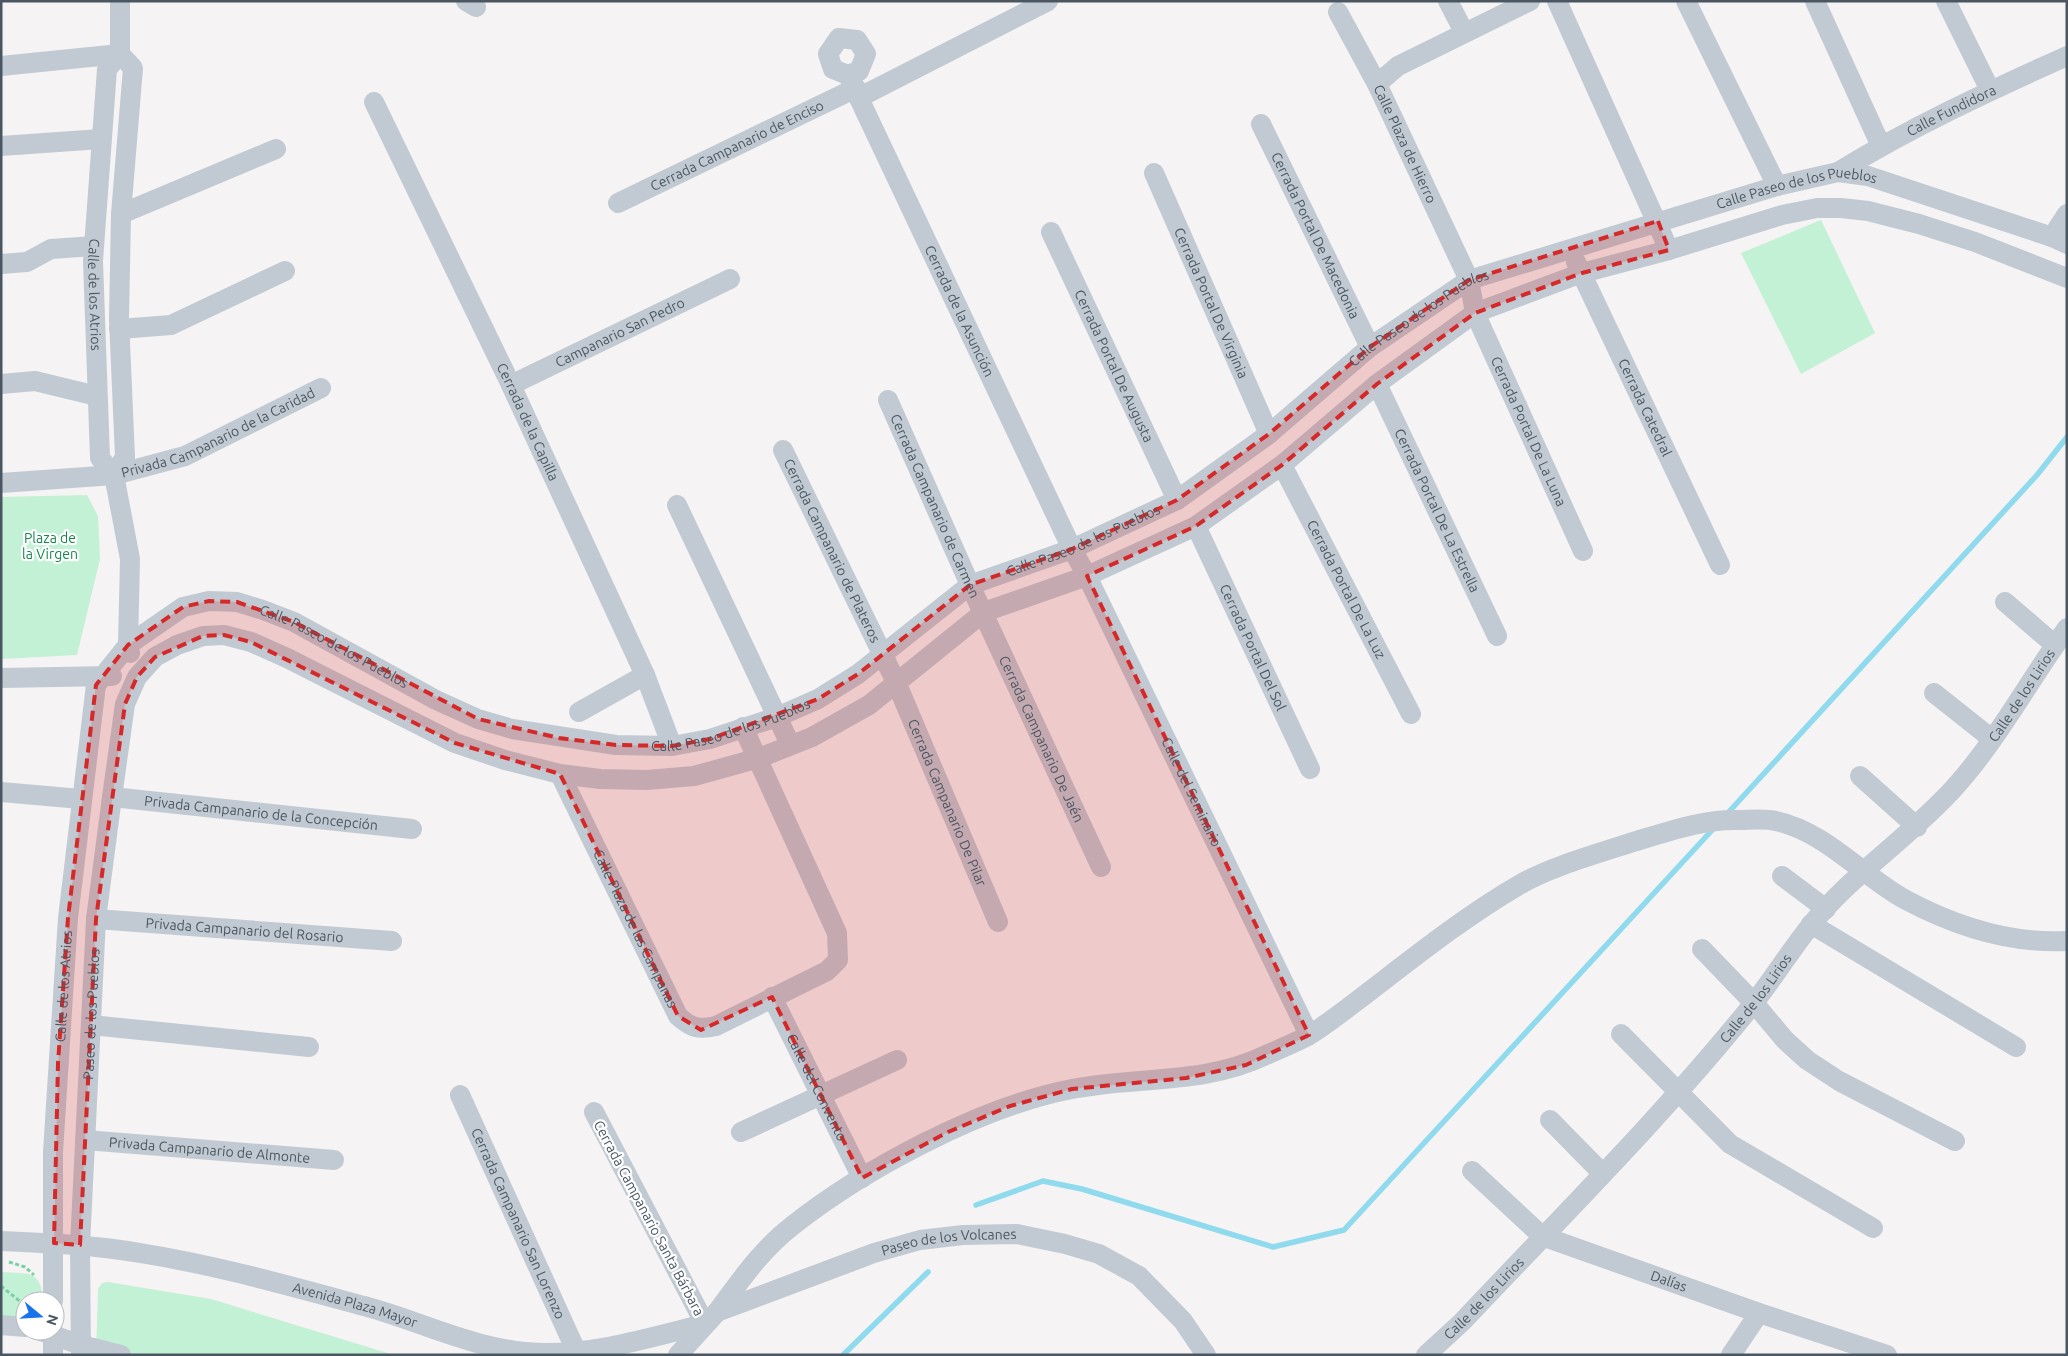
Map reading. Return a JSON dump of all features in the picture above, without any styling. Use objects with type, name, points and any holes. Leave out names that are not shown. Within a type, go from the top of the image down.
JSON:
[{"type":"street","points":[[1,66],[120,54],[120,1]]},
{"type":"street","name":"Cerrada Campanario de Enciso","points":[[618,203],[855,87],[1048,1]]},
{"type":"street","points":[[1448,1],[1464,32]]},
{"type":"street","name":"Calle Plaza de Hierro","points":[[1475,313],[1469,280],[1377,84],[1398,66],[1530,1]]},
{"type":"street","points":[[1557,1],[1658,221],[1669,250]]},
{"type":"street","points":[[1686,1],[1777,186]]},
{"type":"street","points":[[1815,1],[1880,146]]},
{"type":"street","points":[[1946,1],[1990,90]]},
{"type":"street","points":[[1338,12],[1377,84]]},
{"type":"street","name":"Calle de los Atrios","points":[[114,475],[125,457],[119,329],[121,214],[133,68],[120,54],[107,69],[101,139],[94,246],[97,396],[100,458],[114,475],[130,559],[128,645],[137,677]]},
{"type":"street","name":"Calle Fundidora","points":[[1838,172],[1880,146],[1990,90],[2067,56]]},
{"type":"street","name":"Cerrada de la Asunción","points":[[855,87],[1072,549]]},
{"type":"street","name":"Cerrada de la Capilla","points":[[374,102],[511,385],[645,675],[672,746]]},
{"type":"street","name":"Cerrada Portal De Macedonia","points":[[1261,124],[1370,347]]},
{"type":"street","points":[[1,146],[101,139]]},
{"type":"street","points":[[121,214],[276,149]]},
{"type":"street","name":"Calle Paseo de los Pueblos","points":[[103,676],[128,645],[183,608],[209,601],[237,602],[294,622],[414,689],[478,719],[512,729],[559,738],[616,745],[672,746],[710,740],[743,727],[777,717],[818,699],[858,674],[970,584],[1072,549],[1177,500],[1269,434],[1370,347],[1469,280],[1777,186],[1838,172],[1868,176],[2059,240]]},
{"type":"street","name":"Cerrada Portal De Virginia","points":[[1154,173],[1269,434]]},
{"type":"street","name":"Calle Paseo de los Pueblos","points":[[137,677],[155,658],[177,645],[203,636],[224,635],[251,642],[288,658],[455,743],[505,760],[560,774],[600,779],[647,780],[694,776],[759,758],[790,744],[812,737],[869,705],[984,612],[1087,576],[1196,526],[1282,465],[1377,384],[1475,313],[1582,273],[1669,250],[1782,215],[1817,208],[1841,208],[1868,211],[1919,224],[1975,242],[2067,278]]},
{"type":"street","points":[[2059,240],[2067,214]]},
{"type":"street","name":"Cerrada Portal De Augusta","points":[[1051,232],[1177,500]]},
{"type":"street","points":[[1,264],[28,262],[51,249],[94,246]]},
{"type":"street","name":"Cerrada Catedral","points":[[1570,249],[1720,565]]},
{"type":"street","points":[[119,329],[171,325],[285,270]]},
{"type":"street","name":"Campanario San Pedro","points":[[511,385],[730,279]]},
{"type":"street","name":"Cerrada Portal De La Luna","points":[[1475,313],[1583,551]]},
{"type":"street","points":[[1,384],[35,381],[97,396]]},
{"type":"street","name":"Cerrada Portal De La Estrella","points":[[1377,384],[1497,636]]},
{"type":"street","name":"Privada Campanario de la Caridad","points":[[1,483],[114,475],[185,456],[321,388]]},
{"type":"street","name":"Cerrada Campanario de Carmen","points":[[888,400],[984,612]]},
{"type":"street","name":"Cerrada Campanario de Plateros","points":[[782,450],[896,682]]},
{"type":"street","name":"Cerrada Portal De La Luz","points":[[1282,465],[1410,714]]},
{"type":"street","points":[[677,504],[790,744]]},
{"type":"street","name":"Cerrada Portal Del Sol","points":[[1196,526],[1310,768]]},
{"type":"street","name":"Calle del Seminario","points":[[1072,549],[1087,576],[1309,1035]]},
{"type":"street","points":[[2005,602],[2055,645]]},
{"type":"street","name":"Cerrada Campanario De Jaén","points":[[984,612],[1101,868]]},
{"type":"street","name":"Calle de los Lirios","points":[[1426,1355],[1462,1322],[1677,1092],[1754,1003],[1811,924],[1864,873],[1917,827],[1956,786],[1992,739],[2067,628]]},
{"type":"street","points":[[578,712],[645,675]]},
{"type":"street","name":"Calle de los Atrios","points":[[54,1291],[53,1152],[68,918],[96,685],[103,676]]},
{"type":"street","points":[[1,678],[137,677]]},
{"type":"street","name":"Paseo de los Pueblos","points":[[81,1350],[80,1245],[96,919],[125,704],[137,677]]},
{"type":"street","name":"Cerrada Campanario De Pilar","points":[[896,682],[998,922]]},
{"type":"street","points":[[1934,693],[1992,739]]},
{"type":"street","name":"Calle Plaza de las Campanas","points":[[560,774],[678,1016],[688,1026],[700,1030],[716,1026],[827,971],[838,960],[839,945],[837,933],[759,758],[743,727]]},
{"type":"street","points":[[1860,776],[1917,827]]},
{"type":"street","points":[[1,792],[82,799]]},
{"type":"street","name":"Privada Campanario de la Concepción","points":[[112,797],[412,828]]},
{"type":"street","points":[[711,1318],[752,1265],[790,1227],[862,1178],[948,1132],[1010,1106],[1072,1089],[1186,1078],[1246,1065],[1309,1035],[1469,916],[1523,882],[1599,853],[1682,828],[1732,819],[1775,821],[1804,832],[1837,851],[1864,873],[1906,900],[1972,929],[2004,936],[2052,942],[2067,941]]},
{"type":"street","points":[[1782,876],[1826,909]]},
{"type":"street","name":"Privada Campanario del Rosario","points":[[96,919],[392,941]]},
{"type":"street","points":[[1811,924],[2016,1047]]},
{"type":"street","points":[[1702,949],[1754,1003],[1784,1040],[1807,1060],[1839,1081],[1955,1141]]},
{"type":"street","name":"Calle del Convento","points":[[772,997],[862,1178]]},
{"type":"street","points":[[91,1025],[309,1047]]},
{"type":"street","points":[[1620,1034],[1730,1144],[1873,1228]]},
{"type":"street","points":[[742,1132],[897,1060]]},
{"type":"street","name":"Cerrada Campanario San Lorenzo","points":[[460,1095],[578,1353]]},
{"type":"street","name":"Cerrada Campanario Santa Bárbara","points":[[594,1112],[711,1318]]},
{"type":"street","points":[[1550,1120],[1602,1173]]},
{"type":"street","name":"Privada Campanario de Almonte","points":[[85,1140],[334,1160]]},
{"type":"street","name":"Dalías","points":[[1472,1171],[1542,1236],[1759,1313],[1888,1355]]},
{"type":"street","name":"Paseo de los Volcanes","points":[[678,1355],[711,1318],[874,1253],[920,1240],[963,1235],[1017,1234],[1065,1244],[1099,1254],[1139,1276],[1183,1321],[1206,1355]]},
{"type":"street","name":"Avenida Plaza Mayor","points":[[2,1250],[54,1243],[140,1253],[258,1277],[384,1311],[448,1335],[502,1350],[540,1354],[578,1353],[620,1345],[711,1318]]},
{"type":"street","points":[[1731,1355],[1759,1313]]},
{"type":"street","points":[[1,1325],[15,1326]]},
{"type":"street","points":[[51,1341],[53,1355]]},
{"type":"street","points":[[65,1341],[81,1350],[121,1355]]},
{"type":"path","points":[[2,1250],[34,1274],[34,1280]]},
{"type":"path","points":[[1,1286],[15,1299]]},
{"type":"path","points":[[33,1291],[35,1286]]},
{"type":"highlighted area","points":[[1658,221],[1669,250],[1582,273],[1475,313],[1377,384],[1282,465],[1196,526],[1087,576],[1309,1035],[1246,1065],[1186,1078],[1072,1089],[1010,1106],[948,1132],[862,1178],[772,997],[701,1030],[678,1016],[560,774],[455,743],[251,642],[224,635],[203,636],[155,657],[137,677],[125,704],[96,919],[80,1245],[54,1243],[58,1063],[68,918],[81,799],[96,685],[128,645],[183,607],[209,601],[237,602],[294,622],[478,719],[559,738],[616,745],[672,746],[710,739],[818,699],[858,674],[970,585],[1072,549],[1177,500],[1269,434],[1370,347],[1469,280]]},
{"type":"green space","points":[[1821,220],[1875,333],[1801,374],[1741,253]]},
{"type":"green space","name":"Plaza de la Virgen","points":[[87,495],[98,516],[100,559],[77,655],[1,659],[1,497]]},
{"type":"green space","points":[[1,1272],[32,1275],[40,1283],[42,1291],[15,1291],[15,1329],[1,1328]]},
{"type":"green space","points":[[108,1282],[211,1299],[394,1355],[96,1355],[98,1289],[102,1283]]},
{"type":"waterway","points":[[1726,815],[2037,475],[2067,437]]},
{"type":"waterway","points":[[976,1205],[1043,1181],[1082,1189],[1273,1247],[1344,1230],[1714,828]]},
{"type":"waterway","points":[[843,1355],[928,1272]]}]
